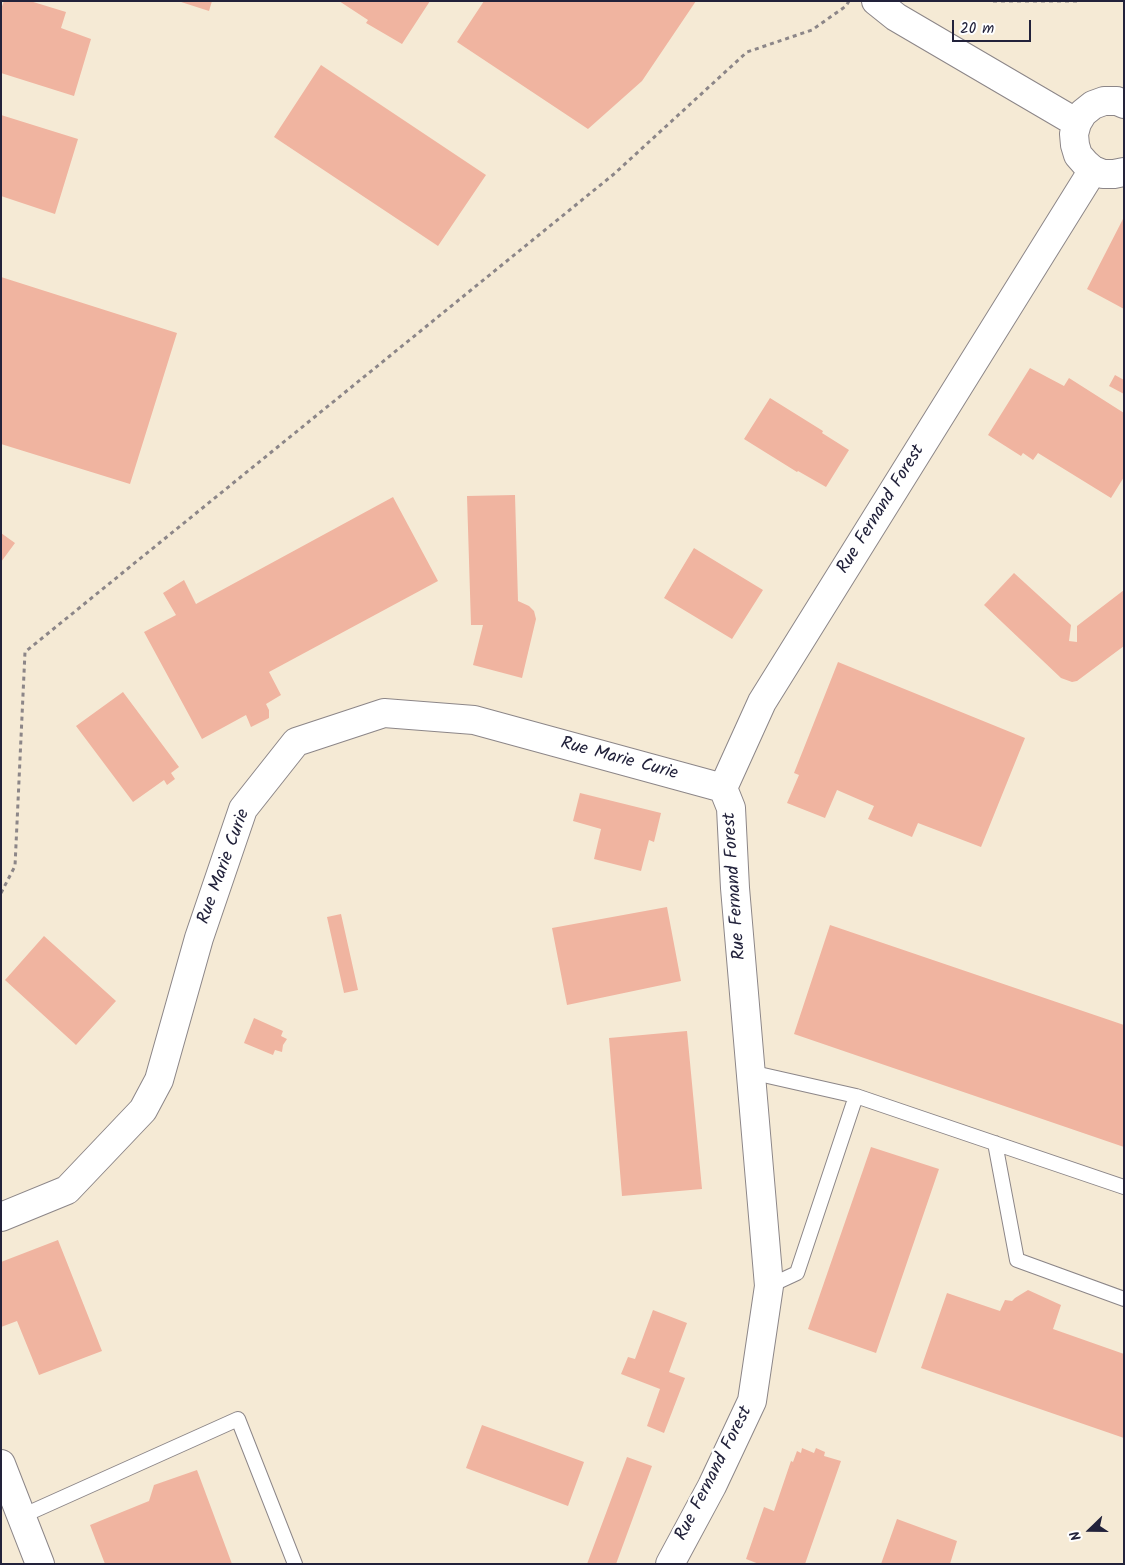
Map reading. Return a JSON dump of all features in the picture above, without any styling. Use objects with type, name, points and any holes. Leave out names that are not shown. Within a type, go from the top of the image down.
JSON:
[{"type":"street","points":[[876,1],[896,17],[1077,124]]},
{"type":"street","points":[[1124,104],[1104,101],[1093,106],[1083,113],[1074,134],[1076,150],[1085,163],[1093,170],[1103,174],[1124,172]]},
{"type":"street","name":"Rue Fernand Forest","points":[[670,1564],[712,1486],[752,1401],[769,1286],[735,888],[732,808],[723,788],[762,702],[1093,170]]},
{"type":"street","name":"Rue Marie Curie","points":[[1,1216],[67,1190],[143,1110],[159,1080],[200,938],[243,809],[296,742],[384,713],[474,720],[723,788]]},
{"type":"street","points":[[1,1464],[40,1564]]},
{"type":"lane","points":[[750,1072],[856,1096],[1124,1187]]},
{"type":"lane","points":[[769,1286],[797,1273],[856,1096]]},
{"type":"lane","points":[[995,1143],[1017,1260],[1124,1299]]},
{"type":"lane","points":[[22,1516],[238,1419],[295,1564]]},
{"type":"path","points":[[1,893],[15,866],[25,652],[614,174],[747,52],[812,30],[846,6],[849,1]]},
{"type":"path","points":[[993,1],[1079,1]]},
{"type":"building","points":[[4,1],[30,1],[66,12],[61,28],[91,39],[74,96],[1,73],[1,9]]},
{"type":"building","points":[[178,1],[212,1],[209,11]]},
{"type":"building","points":[[339,1],[430,1],[402,44],[366,23],[368,20]]},
{"type":"building","points":[[484,1],[696,1],[642,81],[588,129],[457,42]]},
{"type":"building","points":[[321,65],[486,175],[438,246],[274,137]]},
{"type":"building","points":[[1,115],[78,139],[55,214],[1,196]]},
{"type":"building","points":[[1124,217],[1124,309],[1087,289]]},
{"type":"building","points":[[1,277],[177,333],[130,484],[1,444]]},
{"type":"building","points":[[1030,368],[1064,386],[1069,378],[1124,413],[1124,477],[1111,498],[1038,453],[1033,460],[1023,453],[1021,456],[988,435]]},
{"type":"building","points":[[1115,375],[1124,380],[1124,394],[1109,386]]},
{"type":"building","points":[[770,398],[823,431],[822,433],[849,450],[826,487],[797,472],[744,439]]},
{"type":"building","points":[[515,495],[518,601],[529,606],[534,611],[536,619],[522,678],[473,665],[483,625],[471,625],[467,496]]},
{"type":"building","points":[[393,497],[438,581],[269,672],[281,695],[266,704],[269,710],[269,718],[251,727],[246,715],[202,739],[144,632],[176,615],[163,593],[184,580],[196,604]]},
{"type":"building","points":[[1,533],[15,543],[1,562]]},
{"type":"building","points":[[694,548],[763,590],[732,639],[664,598]]},
{"type":"building","points":[[1014,573],[1071,625],[1069,641],[1077,642],[1077,626],[1124,590],[1124,646],[1077,681],[1072,682],[1061,678],[984,605]]},
{"type":"building","points":[[838,662],[1025,738],[981,847],[918,823],[912,837],[868,819],[874,806],[837,790],[825,818],[787,803],[799,775],[794,773]]},
{"type":"building","points":[[123,692],[179,767],[171,773],[175,779],[167,785],[164,780],[133,802],[76,726]]},
{"type":"building","points":[[580,793],[661,813],[654,842],[649,840],[641,871],[594,859],[601,829],[573,821]]},
{"type":"building","points":[[667,907],[681,981],[567,1005],[552,928]]},
{"type":"building","points":[[341,914],[358,990],[344,993],[327,917]]},
{"type":"building","points":[[830,925],[1124,1025],[1124,1147],[794,1034]]},
{"type":"building","points":[[44,936],[116,1001],[76,1045],[5,980]]},
{"type":"building","points":[[254,1018],[283,1031],[281,1036],[287,1039],[283,1045],[282,1052],[275,1050],[273,1055],[244,1043]]},
{"type":"building","points":[[687,1031],[702,1189],[622,1196],[609,1038]]},
{"type":"building","points":[[871,1147],[939,1169],[876,1353],[808,1329]]},
{"type":"building","points":[[58,1240],[102,1351],[39,1375],[17,1321],[1,1327],[1,1262]]},
{"type":"building","points":[[1028,1290],[1061,1305],[1053,1329],[1124,1354],[1124,1438],[921,1368],[947,1293],[1000,1311],[1005,1300],[1012,1301]]},
{"type":"building","points":[[653,1310],[687,1323],[669,1372],[685,1378],[664,1433],[647,1426],[660,1389],[621,1374],[628,1357],[635,1359]]},
{"type":"building","points":[[482,1425],[584,1462],[568,1506],[466,1468]]},
{"type":"building","points":[[802,1448],[814,1453],[816,1448],[825,1452],[824,1456],[841,1461],[805,1564],[759,1564],[746,1559],[764,1507],[774,1511],[791,1461],[793,1462],[797,1451],[801,1453]]},
{"type":"building","points":[[627,1457],[652,1466],[616,1564],[587,1564]]},
{"type":"building","points":[[197,1470],[232,1564],[105,1564],[90,1525],[149,1501],[154,1485]]},
{"type":"building","points":[[897,1519],[957,1541],[950,1564],[881,1564]]}]
